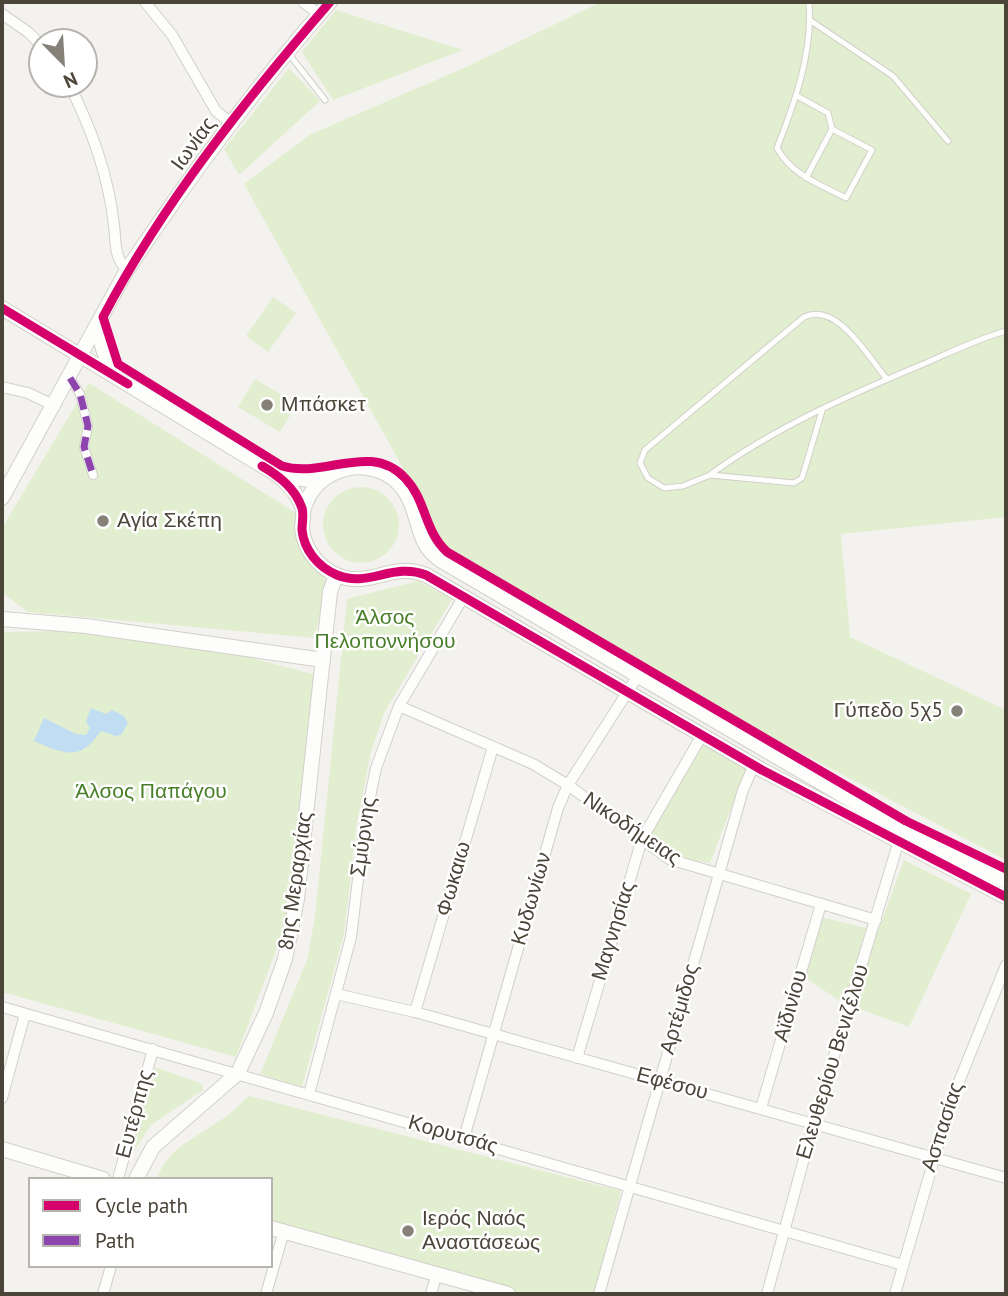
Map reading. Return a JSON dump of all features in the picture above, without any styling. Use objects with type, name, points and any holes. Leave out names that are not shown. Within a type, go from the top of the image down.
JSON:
[{"type":"street","points":[[145,2],[172,35],[216,111],[230,123]]},
{"type":"street","points":[[303,2],[319,14]]},
{"type":"street","name":"Ιωνίας","points":[[2,498],[127,270],[230,123],[330,2]]},
{"type":"street","points":[[2,14],[28,32]]},
{"type":"street","points":[[75,98],[102,158],[111,197],[118,261],[127,270]]},
{"type":"street","points":[[2,308],[278,476],[291,489],[303,512]]},
{"type":"street","points":[[97,327],[104,352],[117,377]]},
{"type":"street","points":[[70,378],[79,394],[88,426],[84,447],[93,475]]},
{"type":"street","points":[[2,387],[28,393],[55,405]]},
{"type":"street","points":[[278,476],[310,480],[354,467],[386,474],[409,498],[418,533],[432,555],[763,749],[900,836],[1006,897]]},
{"type":"street","points":[[324,478],[309,496],[303,512],[302,526],[307,546],[318,563],[336,575],[365,579],[406,569],[426,575],[629,690],[754,765],[900,836],[1006,881]]},
{"type":"street","name":"8ης Μεραρχίας","points":[[137,1177],[153,1147],[238,1073],[265,1013],[293,932],[330,592],[336,575]]},
{"type":"street","name":"Σμύρνης","points":[[309,1094],[351,937],[365,821],[376,768],[399,706],[464,596]]},
{"type":"street","points":[[2,619],[86,626],[323,660]]},
{"type":"street","name":"Κυδωνίων","points":[[464,1138],[558,808],[568,785],[637,677]]},
{"type":"street","name":"Νικοδήμειας","points":[[399,706],[533,764],[568,785],[669,859],[719,876],[876,920]]},
{"type":"street","name":"Μαγνησίας","points":[[577,1058],[642,839],[702,736]]},
{"type":"street","name":"Φωκαιω","points":[[415,1012],[493,747]]},
{"type":"street","points":[[754,765],[763,749]]},
{"type":"street","name":"Αρτέμιδος","points":[[599,1294],[743,790],[754,765]]},
{"type":"street","name":"Ελευθερίου Βενιζέλου","points":[[767,1294],[814,1122],[900,836]]},
{"type":"street","name":"Αϊδινίου","points":[[761,1108],[821,904]]},
{"type":"street","name":"Ασπασίας","points":[[895,1294],[932,1156],[969,1051],[1006,965]]},
{"type":"street","name":"Εφέσου","points":[[337,994],[415,1012],[1006,1178]]},
{"type":"street","name":"Κορυτσάς","points":[[2,1007],[903,1265]]},
{"type":"street","points":[[2,1098],[25,1014]]},
{"type":"street","name":"Ευτέρπης","points":[[119,1177],[153,1049]]},
{"type":"street","points":[[2,1149],[96,1177]]},
{"type":"street","points":[[273,1253],[277,1230],[508,1294]]},
{"type":"street","points":[[103,1294],[110,1268]]},
{"type":"street","points":[[266,1294],[270,1268]]},
{"type":"street","points":[[431,1294],[437,1273]]},
{"type":"lane","points":[[809,2],[811,21],[797,96],[777,148],[786,164],[806,178],[846,198],[872,150],[832,129]]},
{"type":"lane","points":[[811,21],[893,76],[948,141]]},
{"type":"lane","points":[[288,53],[325,100]]},
{"type":"lane","points":[[797,96],[828,114],[832,129],[806,178]]},
{"type":"lane","points":[[887,379],[840,324],[824,313],[815,312],[804,317],[645,450],[640,463],[648,478],[664,488],[682,486],[710,475],[746,448],[887,379],[1006,331]]},
{"type":"lane","points":[[710,475],[789,483],[799,481],[822,411]]},
{"type":"green space","points":[[601,2],[1006,2],[1006,517],[841,534],[850,637],[1006,710],[1006,860],[613,655],[448,560],[397,457],[244,184],[311,134],[464,68]]},
{"type":"green space","points":[[336,10],[463,50],[333,100],[302,52]]},
{"type":"green space","points":[[289,68],[320,101],[239,175],[224,149]]},
{"type":"green space","points":[[273,297],[296,313],[268,352],[246,336]]},
{"type":"green space","name":"Μπάσκετ","points":[[255,379],[297,404],[280,432],[238,407]]},
{"type":"green space","points":[[89,383],[299,515],[304,547],[326,581],[315,638],[28,612],[2,592],[2,528]]},
{"type":"green space","points":[[361,487],[375,490],[388,498],[396,511],[399,525],[396,539],[388,552],[375,560],[361,563],[347,560],[334,552],[326,539],[323,525],[326,511],[334,498],[347,490]]},
{"type":"green space","name":"Άλσος Πελοποννήσου","points":[[418,581],[452,599],[384,713],[371,752],[357,823],[344,934],[302,1087],[260,1074],[307,960],[315,917],[347,599]]},
{"type":"green space","name":"Άλσος Παπάγου","points":[[58,631],[214,648],[316,675],[288,918],[236,1057],[2,992],[2,632]]},
{"type":"green space","points":[[704,744],[746,769],[710,863],[675,858],[646,840]]},
{"type":"green space","points":[[904,860],[971,894],[909,1027],[843,1003],[803,976],[821,917],[878,931]]},
{"type":"green space","points":[[155,1067],[203,1084],[203,1090],[151,1125],[130,1157]]},
{"type":"green space","points":[[249,1096],[621,1191],[594,1294],[512,1294],[273,1222],[273,1177],[158,1177],[168,1158],[176,1150],[227,1116]]},
{"type":"water","points":[[91,708],[106,714],[112,710],[124,716],[128,723],[121,735],[101,731],[86,747],[71,752],[63,752],[34,741],[44,718],[76,734],[86,735],[90,728],[86,721]]},
{"type":"marked path","points":[[70,378],[80,394],[88,426],[84,447],[93,475]]},
{"type":"cycle path","points":[[330,2],[237,114],[179,193],[127,275],[103,317],[118,364],[282,466],[298,469],[362,461],[391,467],[412,487],[433,534],[447,552],[906,821],[1006,869]]},
{"type":"cycle path","points":[[2,308],[128,384]]},
{"type":"cycle path","points":[[262,466],[280,478],[295,494],[303,511],[302,530],[306,544],[318,563],[330,572],[360,579],[402,571],[426,575],[762,770],[1006,897]]},
{"type":"place","name":"Μπάσκετ","points":[[267,405]]},
{"type":"place","name":"Αγία Σκέπη","points":[[103,521]]},
{"type":"place","name":"Γύπεδο 5χ5","points":[[957,711]]},
{"type":"place","name":"Ιερός Ναός Αναστάσεως","points":[[408,1231]]}]
